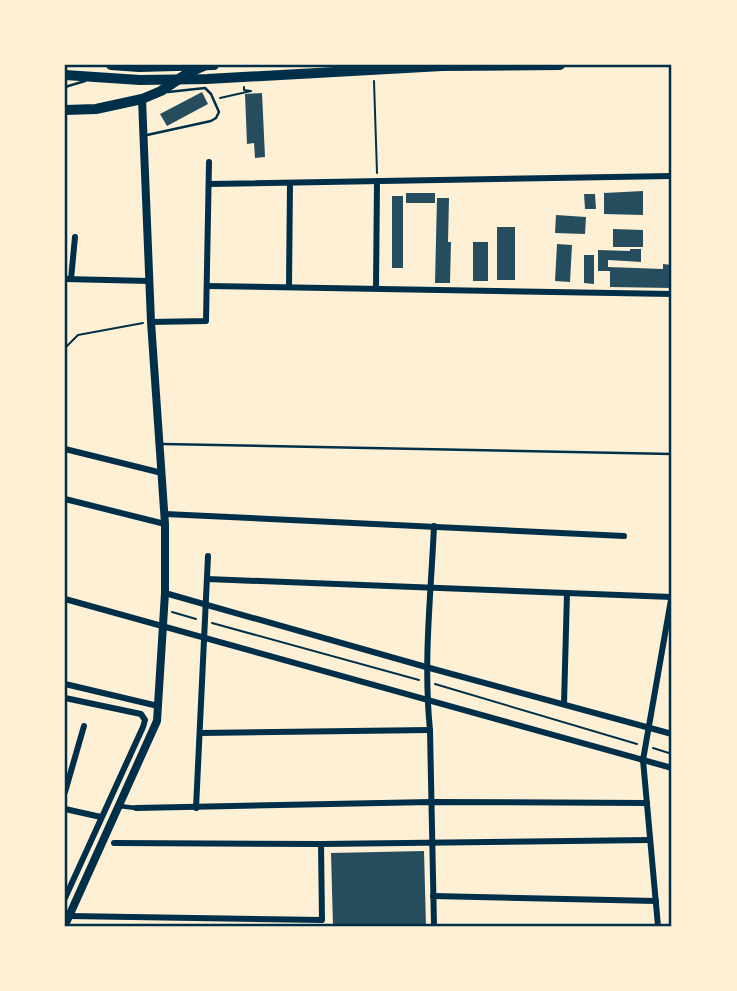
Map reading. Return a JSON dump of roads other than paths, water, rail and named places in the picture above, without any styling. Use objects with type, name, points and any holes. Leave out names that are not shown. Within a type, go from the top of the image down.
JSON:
[{"type":"highway","points":[[114,65],[214,65]]},
{"type":"highway","points":[[65,110],[96,109],[142,99],[206,65]]},
{"type":"highway","points":[[65,75],[154,80],[207,79],[442,66],[560,65]]},
{"type":"street","points":[[65,925],[157,721],[164,626],[166,524],[151,322],[142,99]]},
{"type":"street","points":[[151,322],[206,321],[209,162]]},
{"type":"street","points":[[209,184],[672,176]]},
{"type":"street","points":[[376,288],[377,181]]},
{"type":"street","points":[[289,286],[290,183]]},
{"type":"street","points":[[75,237],[68,279],[149,281]]},
{"type":"street","points":[[207,286],[672,294]]},
{"type":"street","points":[[65,449],[162,473]]},
{"type":"street","points":[[65,499],[166,524]]},
{"type":"street","points":[[165,514],[624,536]]},
{"type":"street","points":[[434,926],[426,667],[435,526]]},
{"type":"street","points":[[196,808],[208,556]]},
{"type":"street","points":[[207,579],[672,595],[643,760],[658,926]]},
{"type":"street","points":[[165,593],[672,734]]},
{"type":"street","points":[[564,704],[567,593]]},
{"type":"street","points":[[65,599],[672,768]]},
{"type":"street","points":[[65,684],[158,706]]},
{"type":"street","points":[[65,698],[141,714],[145,720],[65,898]]},
{"type":"street","points":[[65,792],[84,726]]},
{"type":"street","points":[[200,733],[430,730]]},
{"type":"street","points":[[119,806],[196,808],[431,802],[647,803]]},
{"type":"street","points":[[65,809],[101,817]]},
{"type":"street","points":[[102,842],[321,844],[650,840]]},
{"type":"street","points":[[69,916],[322,920],[321,844]]},
{"type":"street","points":[[433,896],[656,901]]},
{"type":"lane","points":[[65,87],[99,76],[114,65]]},
{"type":"lane","points":[[144,136],[211,121],[219,112],[212,94],[205,88],[154,94]]},
{"type":"lane","points":[[160,444],[672,454]]}]
